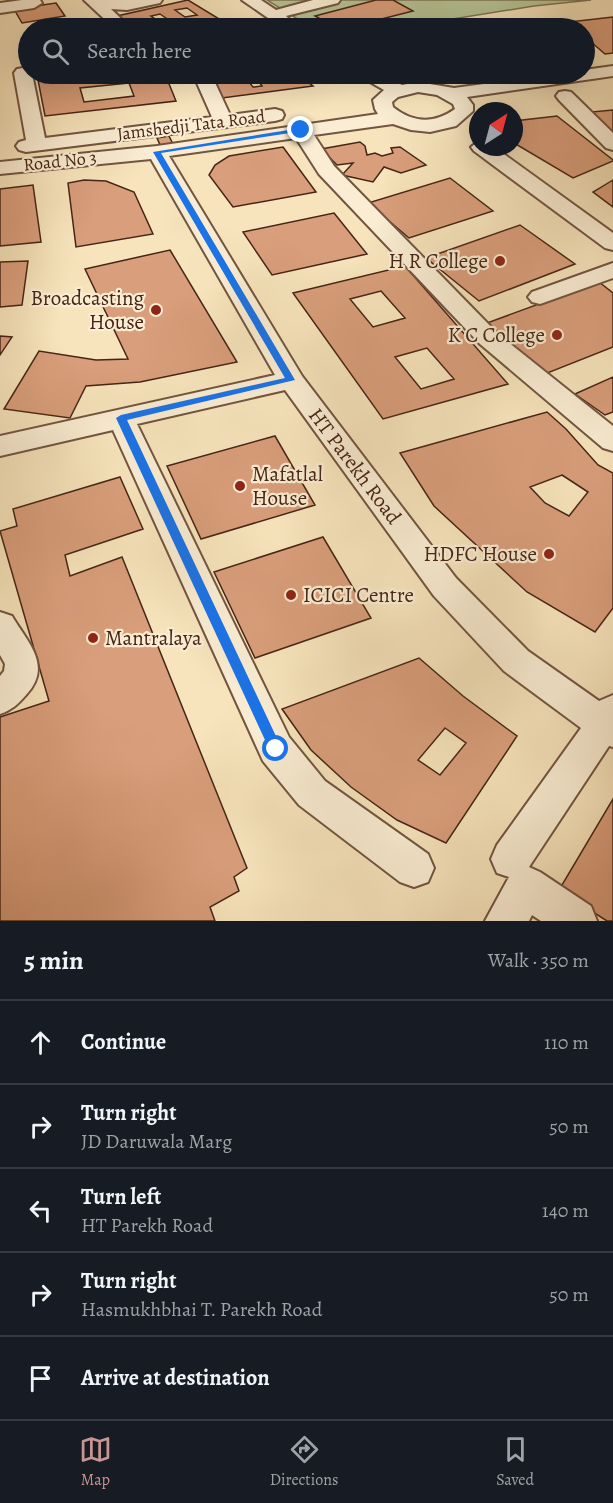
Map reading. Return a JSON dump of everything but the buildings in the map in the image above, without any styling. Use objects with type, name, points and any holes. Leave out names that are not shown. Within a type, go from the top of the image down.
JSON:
[{"type":"street","points":[[92,0],[112,18]]},
{"type":"street","points":[[103,0],[111,6],[154,0]]},
{"type":"street","points":[[250,0],[278,18]]},
{"type":"street","points":[[273,15],[332,0]]},
{"type":"street","points":[[0,8],[33,3]]},
{"type":"street","points":[[595,75],[613,72]]},
{"type":"street","points":[[25,84],[37,144]]},
{"type":"street","points":[[204,84],[214,122],[214,143]]},
{"type":"street","points":[[387,84],[398,90]]},
{"type":"street","points":[[458,101],[549,84]]},
{"type":"street","points":[[386,110],[387,96],[398,90],[430,88],[458,101],[565,96],[594,92]]},
{"type":"street","points":[[565,96],[613,144]]},
{"type":"street","points":[[149,145],[214,143],[306,117],[386,110],[414,124],[448,122],[459,117],[458,101]]},
{"type":"street","points":[[306,117],[326,170],[489,339],[613,441]]},
{"type":"street","name":"Jamshedji Tata Road","points":[[9,148],[37,144],[149,145],[214,122],[306,117]]},
{"type":"street","points":[[448,122],[469,138]]},
{"type":"street","name":"Road No 3","points":[[0,168],[149,145]]},
{"type":"street","name":"HT Parekh Road","points":[[149,145],[291,380],[445,587],[516,661],[609,721]]},
{"type":"street","points":[[493,156],[613,243]]},
{"type":"street","points":[[540,297],[613,270]]},
{"type":"street","points":[[0,446],[291,380]]},
{"type":"street","points":[[121,418],[276,749],[312,793],[414,868]]},
{"type":"street","points":[[0,699],[21,678],[22,663],[2,634]]},
{"type":"street","points":[[512,859],[609,721]]},
{"type":"street","points":[[506,921],[526,886],[576,921]]},
{"type":"green space","points":[[267,0],[591,0],[459,18],[296,18]]},
{"type":"place","name":"H R College","points":[[500,261]]},
{"type":"place","name":"Broadcasting House","points":[[156,310]]},
{"type":"place","name":"K C College","points":[[557,335]]},
{"type":"place","name":"Mafatlal House","points":[[240,486]]},
{"type":"place","name":"HDFC House","points":[[549,554]]},
{"type":"place","name":"ICICI Centre","points":[[291,595]]},
{"type":"place","name":"Mantralaya","points":[[93,638]]},
{"type":"route","points":[[276,749],[121,418],[291,380],[157,152],[301,130]]}]
